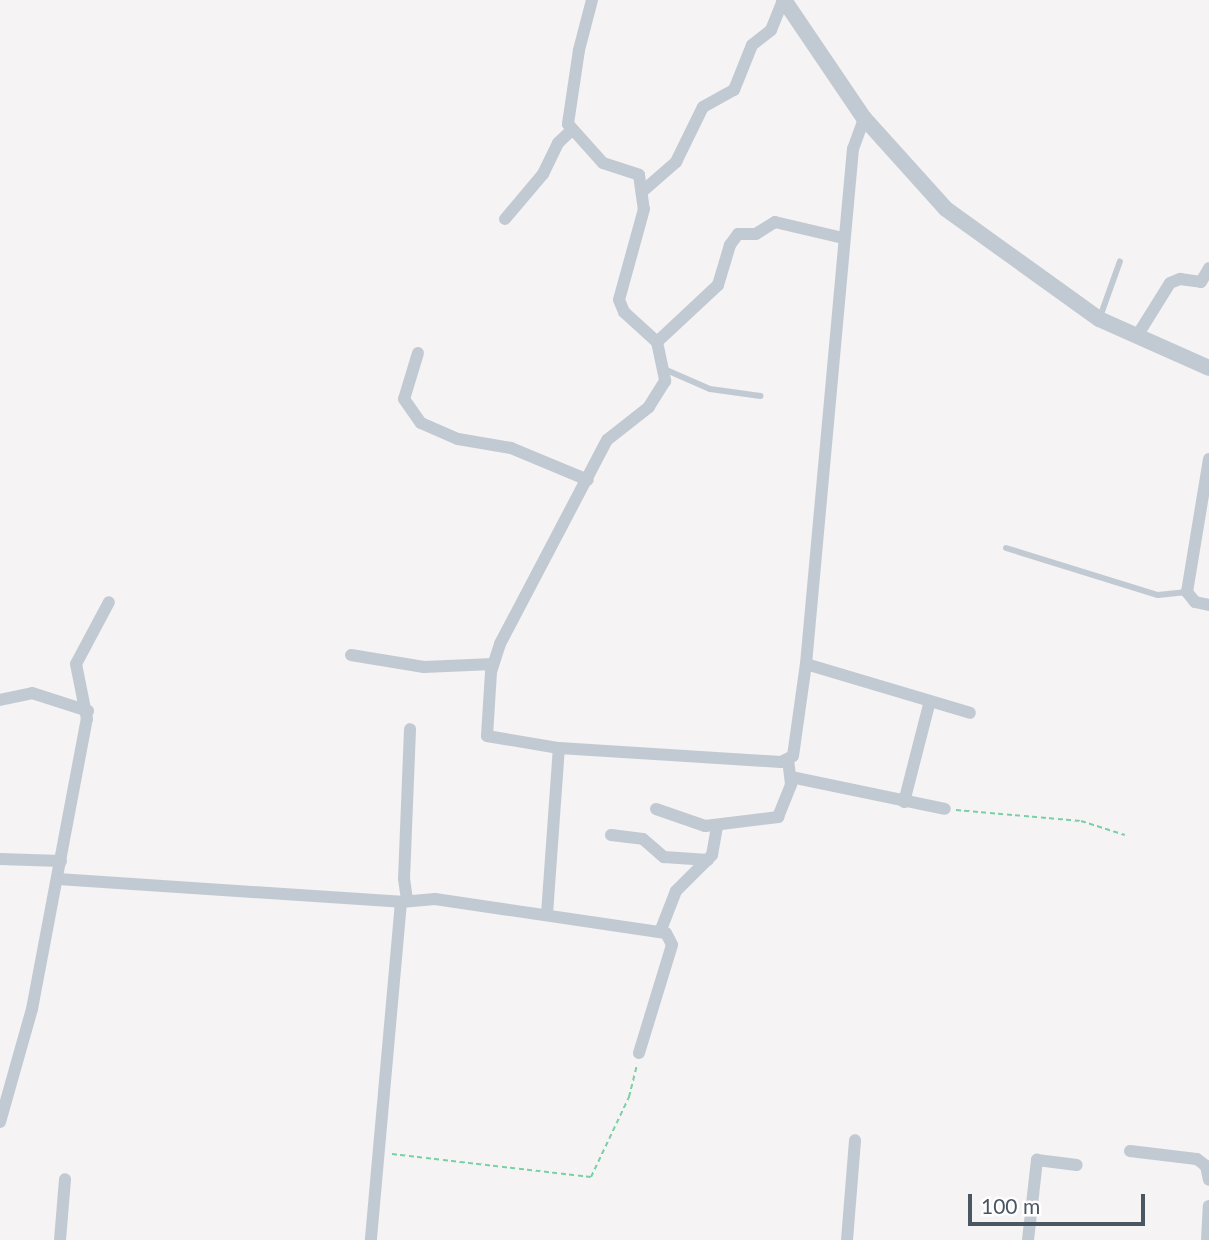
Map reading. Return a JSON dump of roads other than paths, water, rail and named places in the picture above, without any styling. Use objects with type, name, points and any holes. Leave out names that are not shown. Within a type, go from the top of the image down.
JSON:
[{"type":"street","points":[[592,0],[568,116],[571,131],[591,146],[603,163],[639,174],[644,190],[644,209],[619,300],[624,312],[657,342],[665,381],[654,401],[612,433],[493,664],[487,736],[559,748],[789,761]]},
{"type":"street","points":[[644,190],[676,162],[704,107],[734,90],[752,45],[771,30],[783,0]]},
{"type":"street","points":[[783,0],[864,118],[946,209],[1099,318],[1209,368]]},
{"type":"street","points":[[656,809],[717,827],[781,815],[792,777],[789,761],[806,664],[853,149],[864,118]]},
{"type":"street","points":[[505,219],[543,174],[558,143],[571,131]]},
{"type":"street","points":[[657,342],[718,285],[730,245],[738,234],[756,234],[775,222],[843,238]]},
{"type":"street","points":[[1137,336],[1170,283],[1180,279],[1201,282],[1209,268]]},
{"type":"street","points":[[418,352],[404,399],[421,423],[458,439],[510,448],[589,480]]},
{"type":"street","points":[[1209,459],[1206,492],[1187,592],[1195,602],[1209,605]]},
{"type":"street","points":[[0,1122],[32,1009],[88,711],[76,664],[109,603]]},
{"type":"street","points":[[351,655],[424,667],[493,664]]},
{"type":"street","points":[[806,664],[970,713]]},
{"type":"street","points":[[0,700],[32,692],[88,711]]},
{"type":"street","points":[[904,802],[930,701]]},
{"type":"street","points":[[371,1240],[404,901],[410,729]]},
{"type":"street","points":[[547,914],[559,748]]},
{"type":"street","points":[[792,777],[945,809]]},
{"type":"street","points":[[660,932],[676,891],[708,860],[717,827]]},
{"type":"street","points":[[611,835],[643,839],[664,857],[708,860]]},
{"type":"street","points":[[0,859],[61,861]]},
{"type":"street","points":[[58,880],[404,901],[435,899],[660,932],[671,937],[672,945],[639,1053]]},
{"type":"street","points":[[847,1240],[855,1140]]},
{"type":"street","points":[[1130,1151],[1206,1158],[1209,1180]]},
{"type":"street","points":[[1028,1240],[1037,1160],[1077,1165]]},
{"type":"street","points":[[60,1240],[65,1179]]},
{"type":"street","points":[[1207,1240],[1209,1206]]},
{"type":"lane","points":[[1099,318],[1120,261]]},
{"type":"lane","points":[[664,369],[710,389],[761,396]]},
{"type":"lane","points":[[1006,548],[1157,595],[1187,592]]}]
